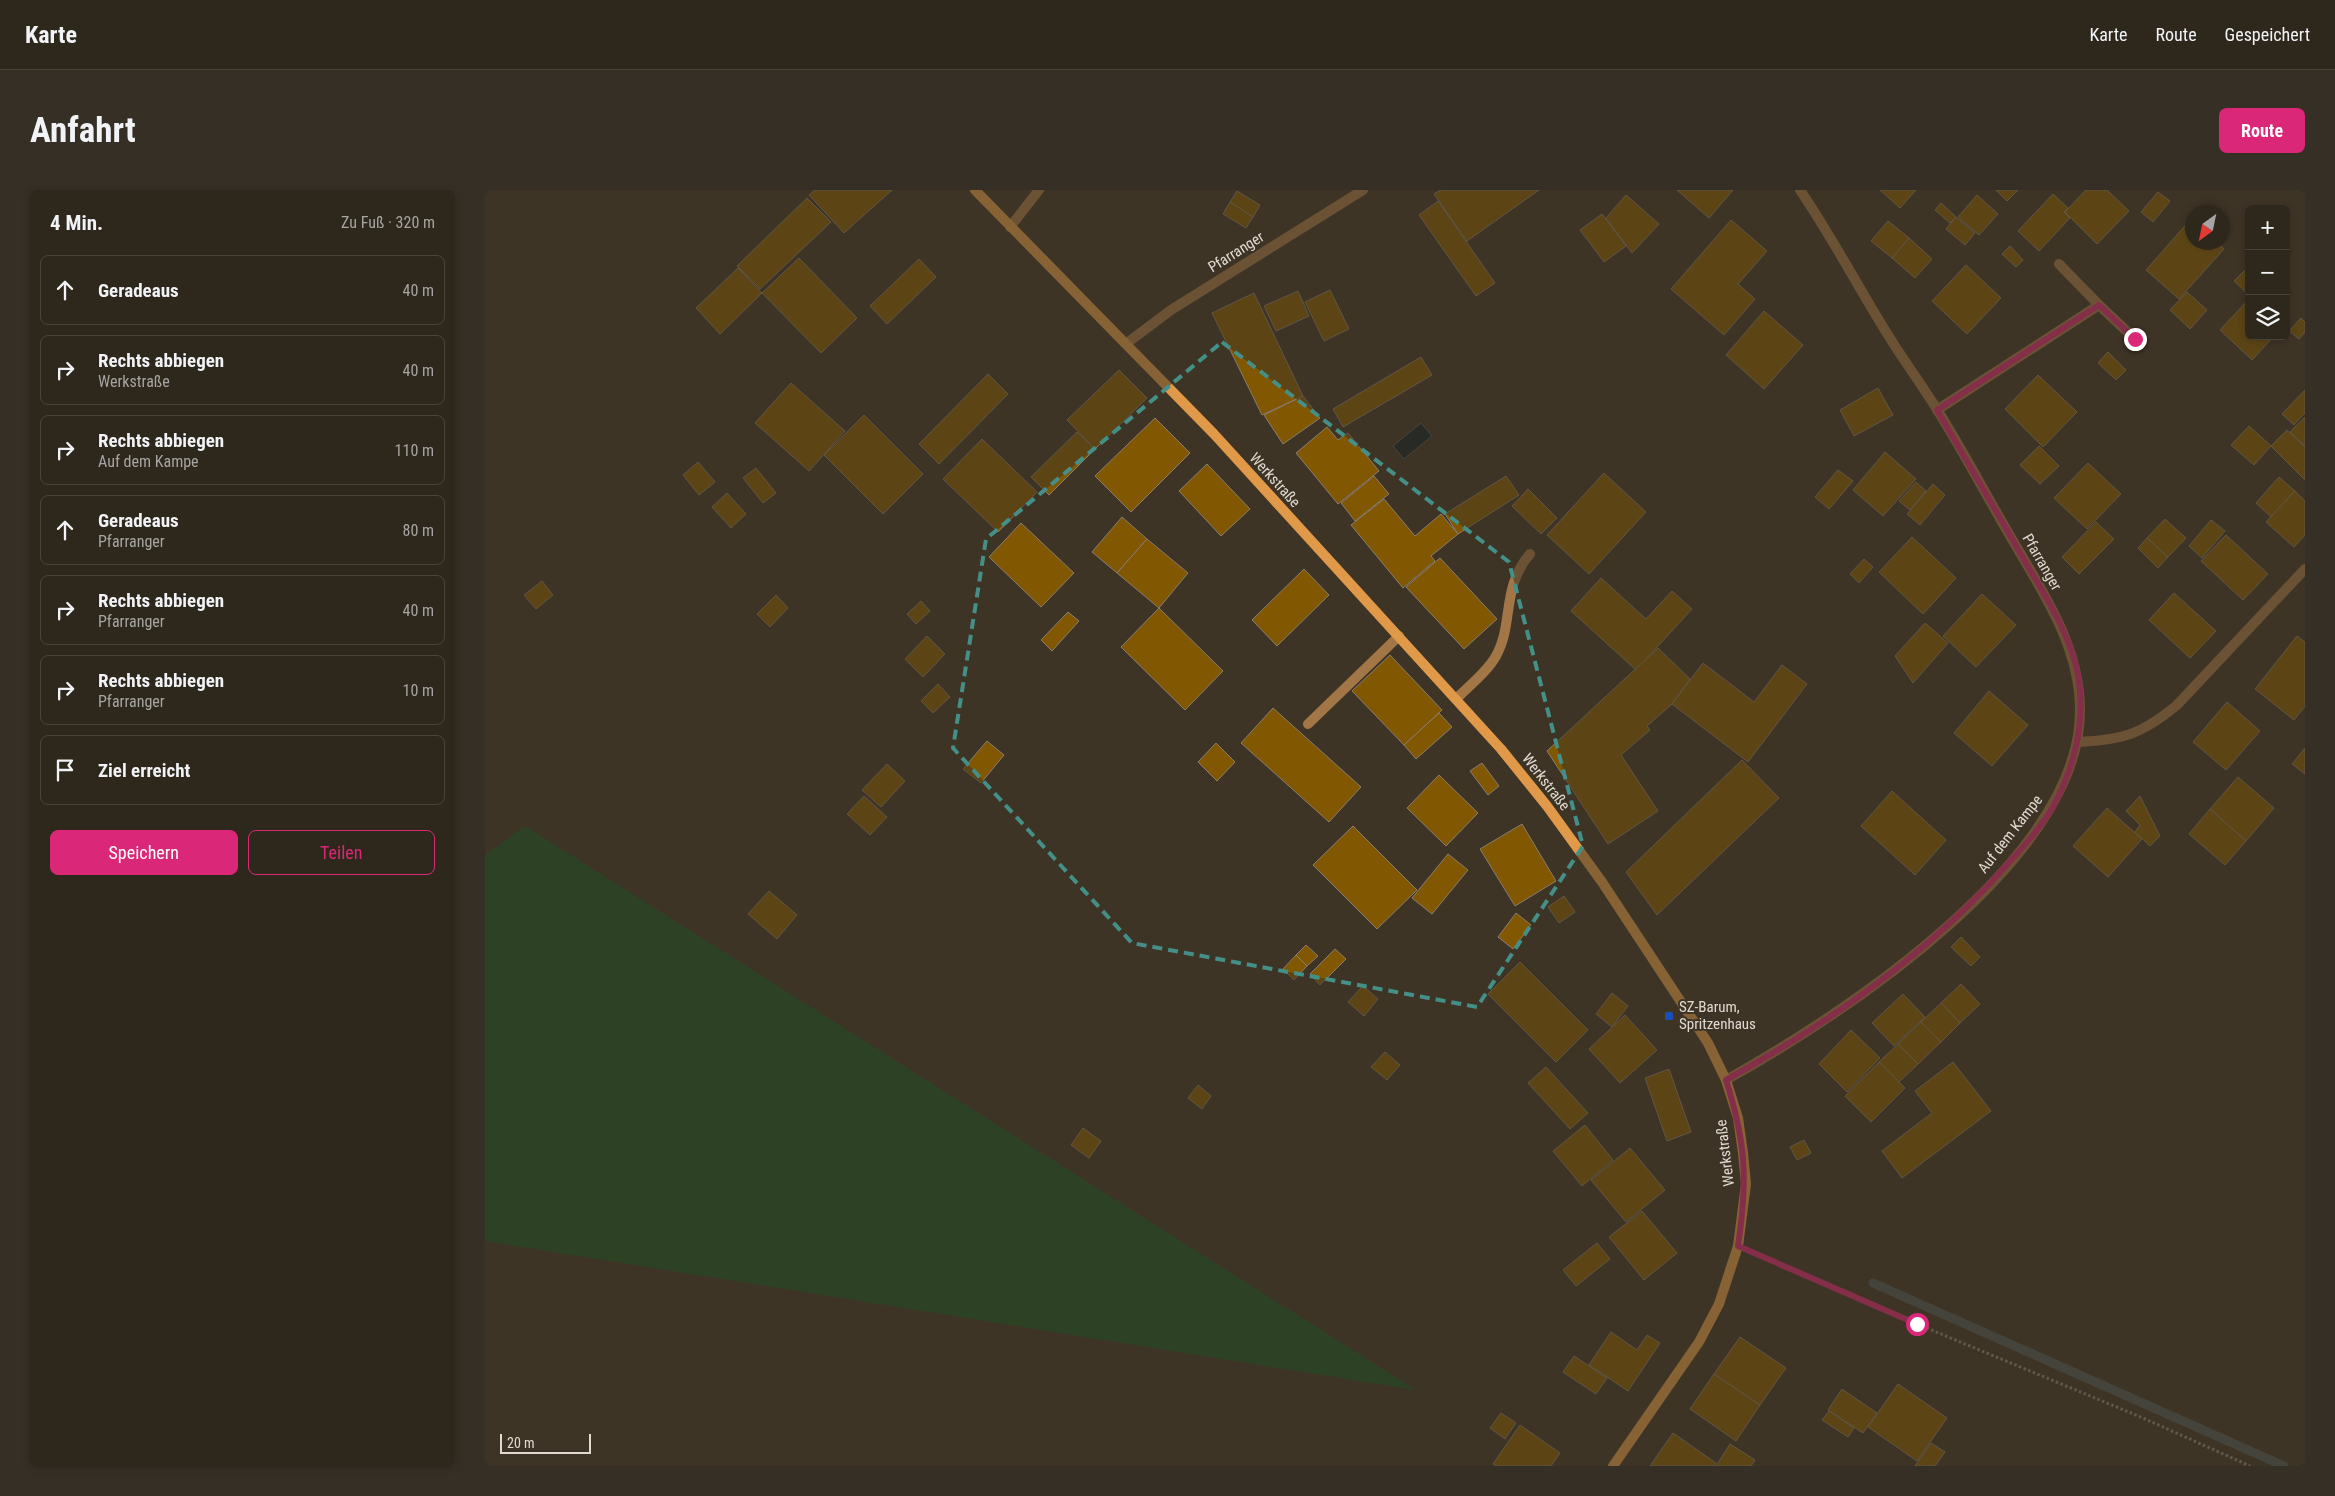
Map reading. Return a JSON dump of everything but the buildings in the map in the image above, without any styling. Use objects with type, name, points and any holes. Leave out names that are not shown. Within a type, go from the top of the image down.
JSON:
[{"type":"main road","name":"Werkstraße","points":[[975,190],[1214,434],[1457,698],[1547,806],[1602,882],[1708,1044],[1726,1080],[1738,1118],[1745,1184],[1738,1246],[1719,1304],[1699,1342],[1613,1466]]},
{"type":"street","points":[[1010,227],[1039,190]]},
{"type":"street","name":"Pfarranger","points":[[1127,344],[1171,310],[1363,190]]},
{"type":"street","name":"Pfarranger","points":[[1800,190],[1889,336],[1937,410],[2048,601],[2065,637],[2077,674],[2080,710],[2078,742]]},
{"type":"street","points":[[2059,264],[2135,339]]},
{"type":"street","points":[[1937,410],[2099,305]]},
{"type":"street","points":[[1457,698],[1497,656],[1515,577],[1520,565],[1530,554]]},
{"type":"street","points":[[2078,742],[2108,741],[2131,735],[2163,716],[2177,705],[2305,569]]},
{"type":"street","points":[[1307,724],[1399,636]]},
{"type":"street","name":"Auf dem Kampe","points":[[1726,1080],[1773,1054],[1812,1029],[1908,960],[1951,924],[1986,889],[2039,827],[2053,807],[2067,778],[2078,742]]},
{"type":"path","points":[[1738,1246],[1917,1324],[2143,1418],[2250,1466]]},
{"type":"highlighted area","points":[[1222,342],[1509,562],[1583,846],[1477,1007],[1132,943],[953,748],[986,539]]},
{"type":"green space","points":[[525,826],[1416,1390],[485,1241],[485,855]]},
{"type":"shaded area","points":[[1421,423],[1432,436],[1404,459],[1393,446]]},
{"type":"waterway","points":[[1873,1283],[2284,1466]]},
{"type":"place","name":"SZ-Barum, Spritzenhaus","points":[[1669,1016]]},
{"type":"route","points":[[1917,1324],[1795,1269],[1738,1246],[1745,1184],[1743,1153],[1738,1118],[1726,1080],[1773,1054],[1812,1029],[1908,960],[1951,924],[1986,889],[2039,827],[2053,807],[2067,778],[2078,742],[2080,710],[2077,674],[2065,637],[2048,601],[1937,410],[2054,336],[2099,305],[2135,339]]}]
